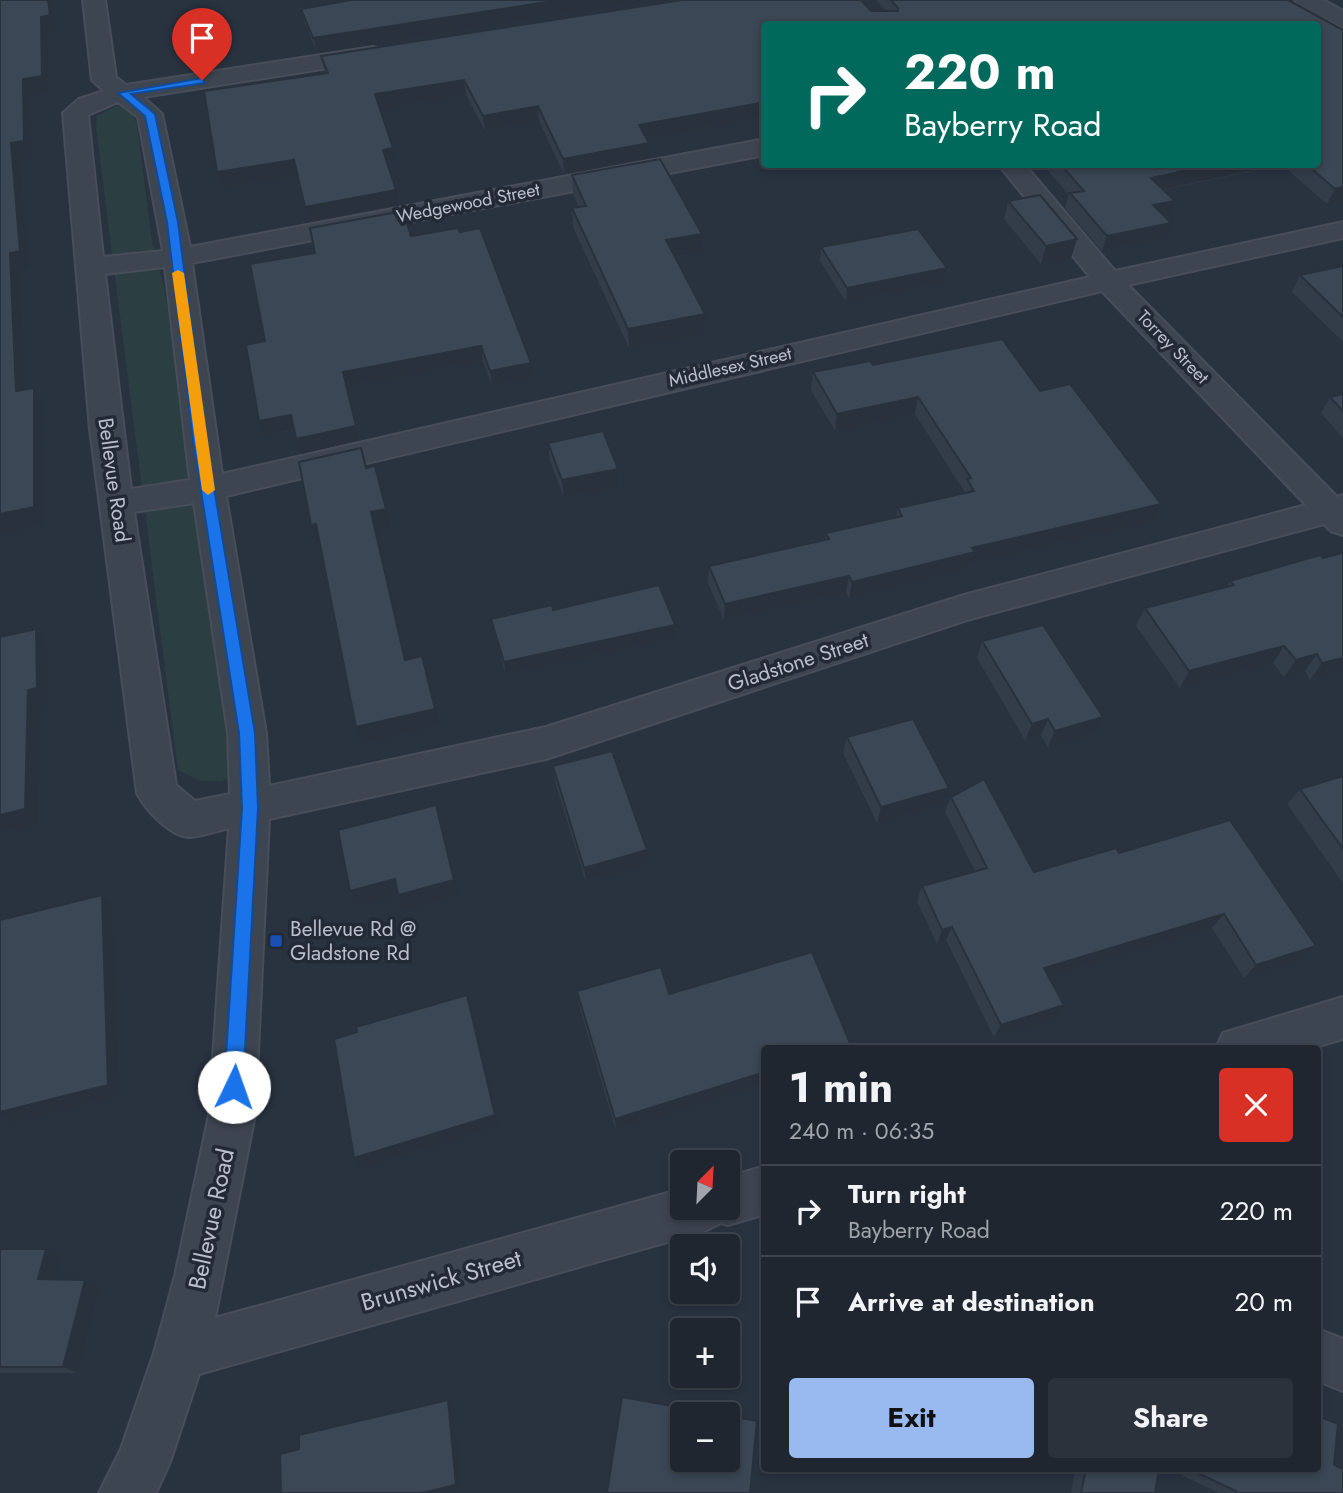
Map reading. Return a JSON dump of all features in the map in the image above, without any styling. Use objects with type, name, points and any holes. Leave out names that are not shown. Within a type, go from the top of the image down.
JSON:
[{"type":"street","name":"Bellevue Road","points":[[94,0],[104,80],[150,114],[173,222],[208,489],[247,733],[250,808],[232,1115],[200,1276],[180,1353],[143,1462],[126,1493]]},
{"type":"street","points":[[1306,0],[1339,31]]},
{"type":"street","points":[[122,93],[399,50]]},
{"type":"street","name":"Bellevue Road","points":[[122,93],[88,104],[75,113],[88,267],[157,793],[188,820],[250,808]]},
{"type":"street","name":"Wedgewood Street","points":[[88,267],[176,258],[761,148]]},
{"type":"street","name":"Torrey Street","points":[[1013,168],[1108,281],[1339,513]]},
{"type":"street","name":"Middlesex Street","points":[[117,503],[208,489],[1108,281],[1343,230]]},
{"type":"street","name":"Gladstone Street","points":[[250,808],[546,743],[964,608],[1339,513]]},
{"type":"street","points":[[1249,1045],[1343,1018]]},
{"type":"street","points":[[740,1197],[761,1191]]},
{"type":"street","name":"Brunswick Street","points":[[180,1353],[670,1217]]},
{"type":"street","points":[[1321,1356],[1343,1365]]},
{"type":"shaded area","points":[[116,106],[129,108],[137,124],[152,242],[164,287],[241,764],[222,782],[198,780],[178,770],[96,128],[97,116]]},
{"type":"building","points":[[0,0],[48,0],[50,15],[41,17],[42,76],[23,79],[24,141],[11,143],[20,251],[10,253],[16,391],[34,388],[34,507],[0,514]]},
{"type":"building","points":[[351,0],[560,0],[313,38],[301,9]]},
{"type":"building","points":[[682,0],[861,0],[871,11],[898,11],[891,0],[1288,0],[1343,30],[1343,187],[1335,189],[1311,168],[1321,168],[1321,21],[761,21],[761,103],[639,125],[649,143],[563,159],[538,106],[483,116],[464,80],[375,94],[393,148],[383,150],[396,190],[305,207],[294,160],[217,172],[204,91],[328,73],[321,56]]},
{"type":"building","points":[[660,159],[702,234],[666,240],[705,314],[628,329],[572,208],[586,206],[572,175]]},
{"type":"building","points":[[1064,168],[1197,168],[1151,178],[1175,201],[1153,205],[1171,223],[1107,236],[1070,193],[1084,191]]},
{"type":"building","points":[[1040,195],[1077,239],[1046,246],[1008,201]]},
{"type":"building","points":[[403,211],[411,236],[458,228],[460,232],[480,228],[531,363],[490,371],[481,346],[343,372],[356,426],[296,439],[291,415],[259,421],[246,345],[265,341],[250,264],[315,253],[310,228]]},
{"type":"building","points":[[918,229],[947,268],[847,288],[821,247]]},
{"type":"building","points":[[1343,266],[1343,317],[1300,275]]},
{"type":"building","points":[[1002,339],[1040,391],[1070,384],[1161,504],[972,548],[975,552],[852,582],[849,576],[725,604],[709,566],[829,539],[826,533],[902,516],[898,508],[974,491],[967,479],[971,478],[918,397],[837,414],[813,372],[870,361],[873,365]]},
{"type":"building","points":[[1343,394],[1343,411],[1330,397]]},
{"type":"building","points":[[603,431],[618,469],[562,480],[548,443]]},
{"type":"building","points":[[361,448],[366,468],[375,466],[386,509],[371,512],[405,660],[422,656],[435,709],[356,727],[316,524],[311,525],[299,462]]},
{"type":"building","points":[[1343,553],[1343,658],[1322,663],[1317,654],[1296,660],[1284,646],[1189,671],[1145,608],[1234,585],[1230,581],[1320,555],[1323,558]]},
{"type":"building","points":[[659,585],[675,625],[504,662],[491,619],[552,605],[553,610]]},
{"type":"building","points":[[1043,625],[1103,717],[1055,731],[1048,719],[1032,724],[982,641]]},
{"type":"building","points":[[36,629],[37,688],[28,690],[25,809],[0,815],[0,637]]},
{"type":"building","points":[[913,719],[949,788],[881,807],[847,737]]},
{"type":"building","points":[[612,751],[647,850],[584,868],[553,766]]},
{"type":"building","points":[[1343,776],[1343,849],[1300,789]]},
{"type":"building","points":[[984,779],[1034,872],[1116,848],[1119,853],[1230,820],[1316,946],[1256,965],[1224,914],[1044,968],[1064,1005],[1001,1025],[952,927],[942,930],[922,886],[987,868],[951,797]]},
{"type":"building","points":[[436,805],[454,880],[398,895],[395,879],[350,891],[338,830]]},
{"type":"building","points":[[102,895],[108,1085],[0,1112],[0,920]]},
{"type":"building","points":[[812,952],[851,1045],[761,1045],[761,1073],[615,1119],[577,991],[661,967],[669,994]]},
{"type":"building","points":[[467,995],[495,1115],[354,1158],[334,1039],[357,1032],[356,1027]]},
{"type":"building","points":[[0,1249],[46,1249],[38,1279],[85,1280],[63,1367],[0,1367]]},
{"type":"building","points":[[622,1397],[670,1406],[670,1472],[740,1472],[740,1418],[757,1421],[750,1493],[607,1493]]},
{"type":"building","points":[[448,1400],[456,1485],[422,1493],[281,1493],[280,1454],[299,1449],[299,1435]]},
{"type":"building","points":[[1321,1417],[1338,1424],[1334,1465],[1343,1469],[1343,1493],[1235,1493],[1236,1491],[1196,1472],[1321,1472]]},
{"type":"building","points":[[1085,1472],[1158,1472],[1155,1493],[1081,1493]]},
{"type":"slow traffic","points":[[178,273],[208,490]]},
{"type":"place","name":"Bellevue Rd @ Gladstone Rd","points":[[276,941]]},
{"type":"route","points":[[202,80],[122,93],[150,114],[173,222],[200,440],[247,733],[250,808],[234,1087]]}]
